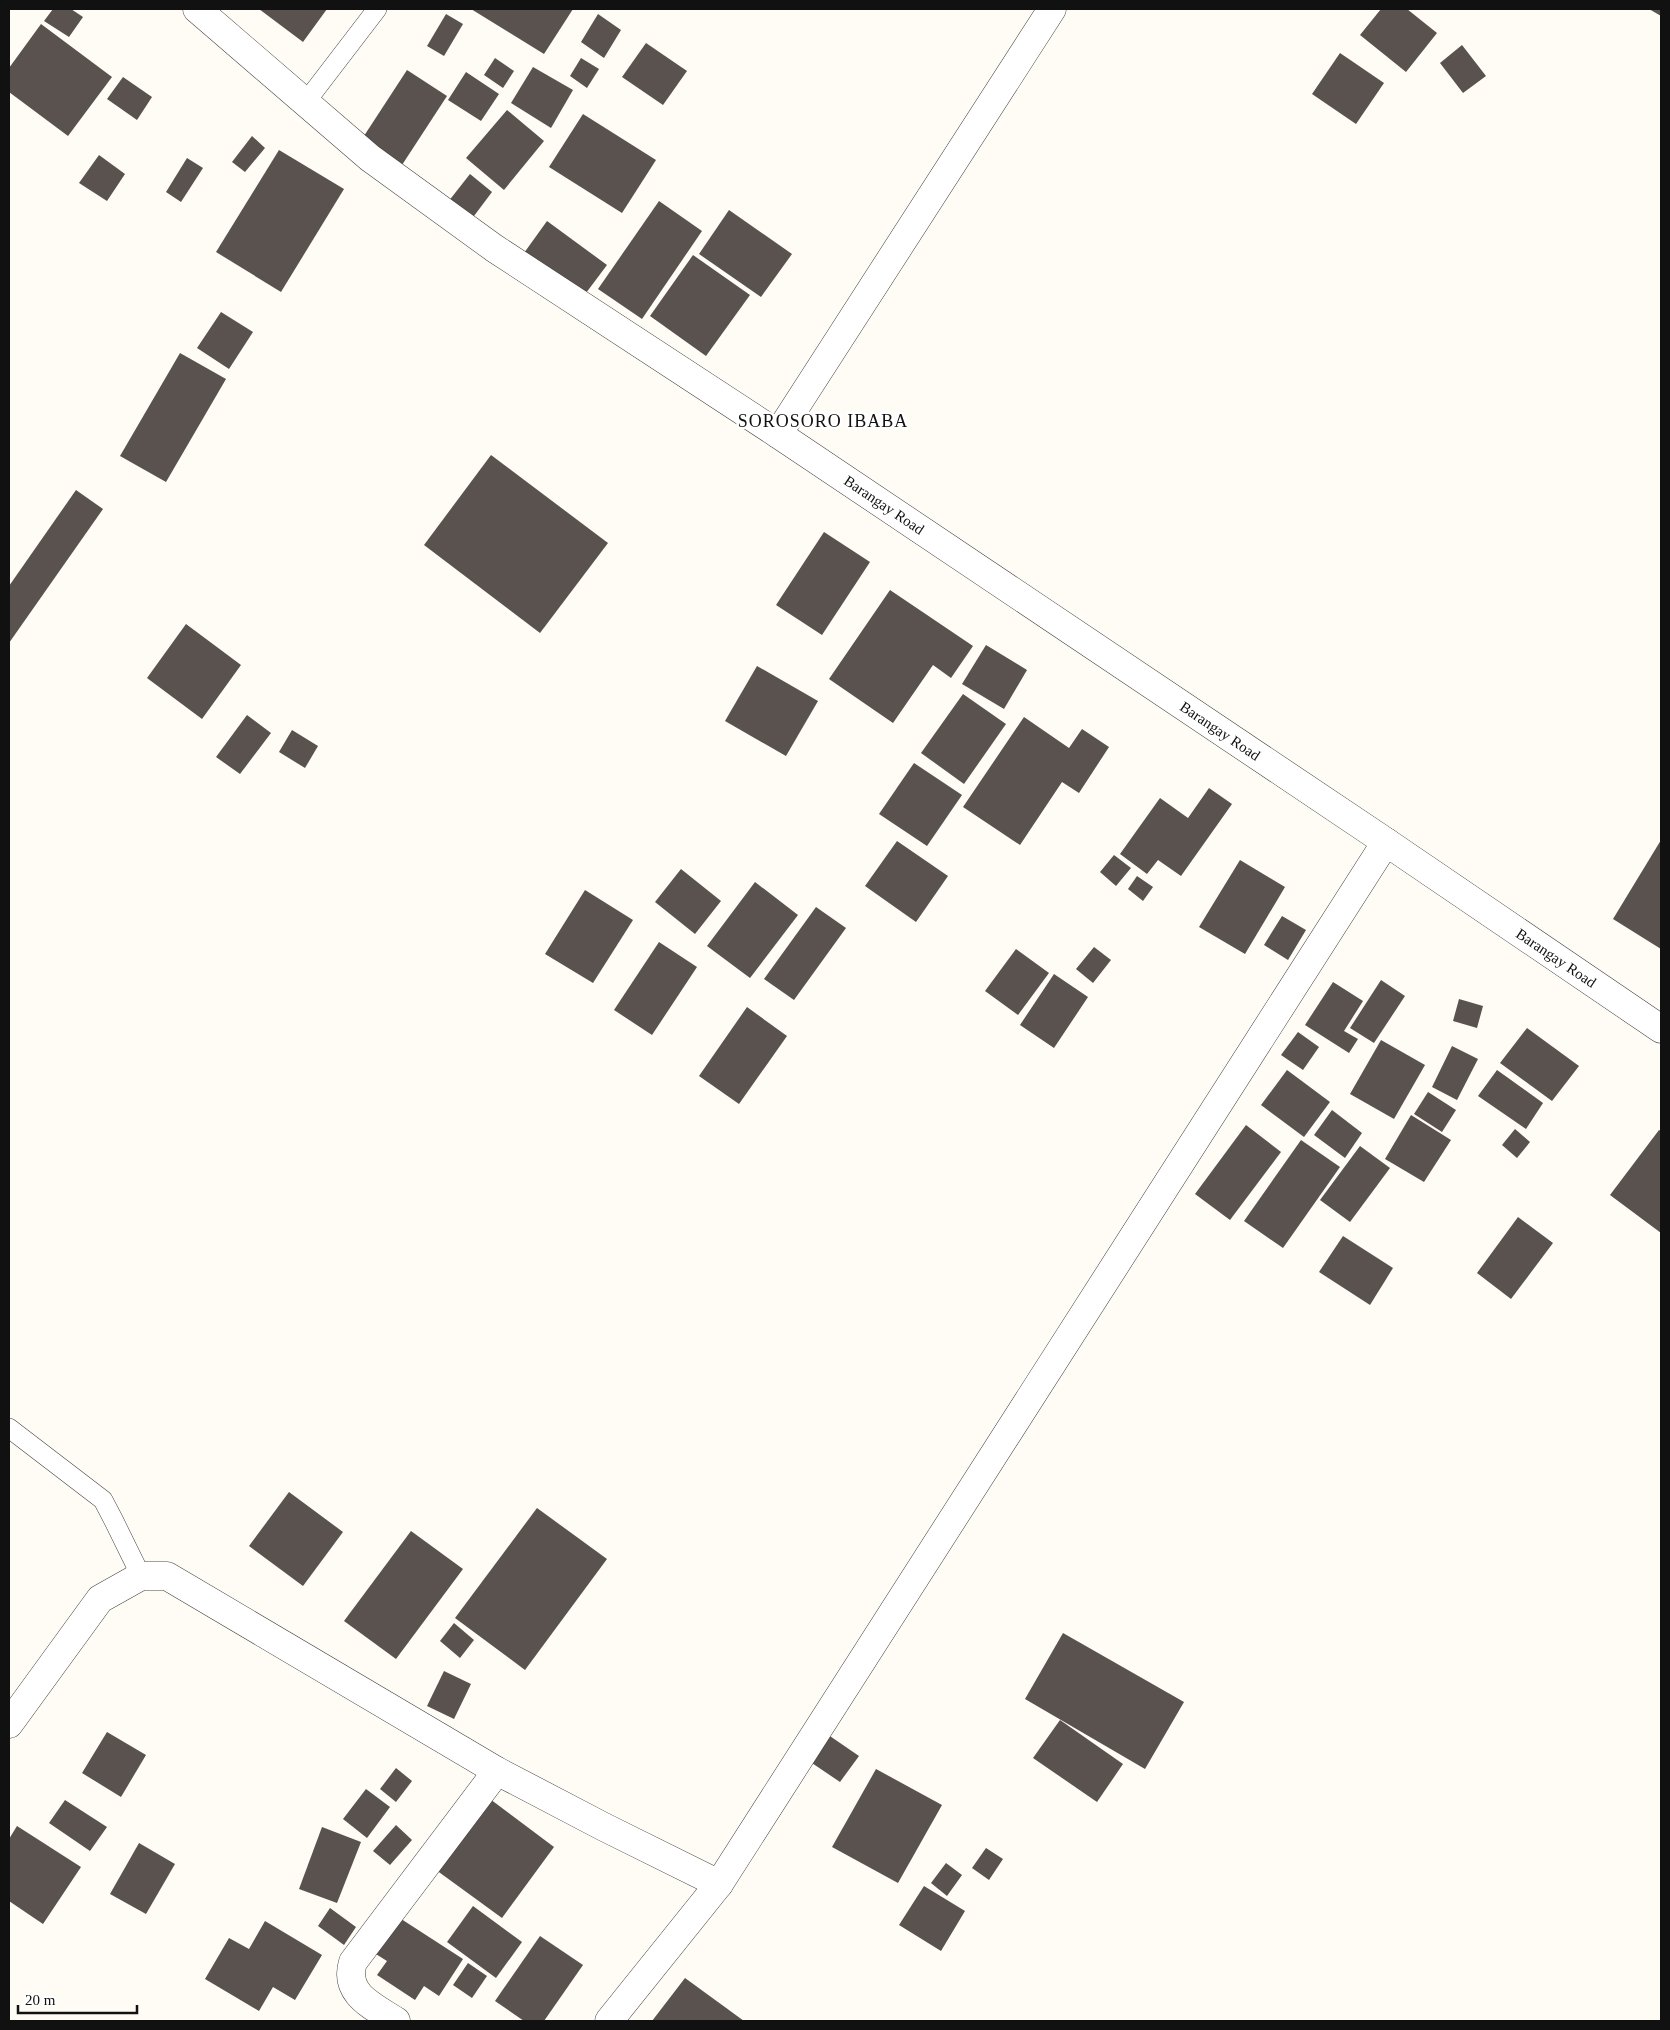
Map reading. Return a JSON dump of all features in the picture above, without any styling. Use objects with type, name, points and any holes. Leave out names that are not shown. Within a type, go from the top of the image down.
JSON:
[{"type":"street","name":"Barangay Road","points":[[197,9],[370,158],[494,248],[778,434],[1661,1029]]},
{"type":"street","points":[[778,434],[1052,9]]},
{"type":"street","points":[[609,2021],[719,1884],[1386,842]]},
{"type":"street","points":[[9,1724],[100,1600],[140,1576],[167,1576],[497,1771],[719,1884]]},
{"type":"street","points":[[396,2021],[358,1995],[352,1986],[350,1972],[353,1962],[497,1771]]},
{"type":"lane","points":[[305,103],[377,9]]},
{"type":"lane","points":[[9,1428],[103,1500],[140,1576]]},
{"type":"building","points":[[53,9],[71,9],[83,17],[69,37],[44,21]]},
{"type":"building","points":[[259,9],[327,9],[303,42]]},
{"type":"building","points":[[471,9],[573,9],[544,54]]},
{"type":"building","points":[[1381,9],[1407,9],[1437,33],[1406,72],[1360,35]]},
{"type":"building","points":[[1649,9],[1661,9],[1661,16]]},
{"type":"building","points":[[446,14],[463,24],[444,56],[427,46]]},
{"type":"building","points":[[598,14],[621,30],[604,58],[581,42]]},
{"type":"building","points":[[41,24],[112,77],[68,136],[9,92],[9,68]]},
{"type":"building","points":[[646,43],[687,71],[663,105],[622,77]]},
{"type":"building","points":[[1462,45],[1486,76],[1463,93],[1440,63]]},
{"type":"building","points":[[1340,53],[1384,83],[1356,124],[1312,94]]},
{"type":"building","points":[[495,58],[514,71],[503,88],[484,75]]},
{"type":"building","points":[[581,58],[599,69],[587,88],[570,76]]},
{"type":"building","points":[[533,67],[573,90],[551,128],[511,103]]},
{"type":"building","points":[[407,70],[447,96],[402,165],[362,139]]},
{"type":"building","points":[[466,72],[499,94],[481,121],[448,100]]},
{"type":"building","points":[[123,77],[152,97],[137,120],[107,99]]},
{"type":"building","points":[[507,110],[544,141],[504,190],[466,158]]},
{"type":"building","points":[[583,114],[656,160],[622,213],[549,167]]},
{"type":"building","points":[[252,136],[265,148],[245,172],[232,162]]},
{"type":"building","points":[[279,150],[344,189],[281,292],[216,252]]},
{"type":"building","points":[[99,155],[125,174],[107,201],[79,183]]},
{"type":"building","points":[[187,158],[203,168],[181,202],[166,192]]},
{"type":"building","points":[[470,174],[492,192],[471,220],[448,202]]},
{"type":"building","points":[[659,201],[702,231],[642,319],[598,289]]},
{"type":"building","points":[[729,210],[792,254],[761,297],[699,254]]},
{"type":"building","points":[[547,221],[607,265],[583,297],[524,253]]},
{"type":"building","points":[[693,255],[750,295],[706,356],[650,316]]},
{"type":"building","points":[[221,312],[253,332],[229,369],[197,348]]},
{"type":"building","points":[[180,353],[226,379],[166,482],[120,456]]},
{"type":"building","points":[[491,455],[608,543],[540,633],[424,545]]},
{"type":"building","points":[[76,490],[103,509],[9,643],[9,586]]},
{"type":"building","points":[[824,532],[870,562],[822,635],[776,605]]},
{"type":"building","points":[[890,590],[973,646],[951,678],[933,665],[893,723],[829,679]]},
{"type":"building","points":[[186,624],[241,665],[202,719],[147,678]]},
{"type":"building","points":[[986,645],[1027,670],[1004,709],[962,684]]},
{"type":"building","points":[[757,666],[818,701],[786,756],[725,721]]},
{"type":"building","points":[[963,694],[1006,724],[964,784],[921,753]]},
{"type":"building","points":[[247,715],[271,733],[240,774],[216,757]]},
{"type":"building","points":[[1024,717],[1069,748],[1082,729],[1109,747],[1079,793],[1062,782],[1020,845],[963,807]]},
{"type":"building","points":[[292,730],[318,746],[305,768],[279,752]]},
{"type":"building","points":[[914,763],[962,795],[927,846],[879,814]]},
{"type":"building","points":[[1209,788],[1232,804],[1181,876],[1158,860],[1147,874],[1120,854],[1160,798],[1188,818]]},
{"type":"building","points":[[1661,840],[1661,949],[1613,919]]},
{"type":"building","points":[[897,841],[948,876],[916,922],[865,886]]},
{"type":"building","points":[[1114,855],[1131,868],[1116,886],[1100,872]]},
{"type":"building","points":[[1240,860],[1285,887],[1245,954],[1199,927]]},
{"type":"building","points":[[681,869],[721,901],[695,934],[655,902]]},
{"type":"building","points":[[1137,876],[1153,887],[1143,901],[1128,889]]},
{"type":"building","points":[[755,882],[798,915],[750,978],[707,946]]},
{"type":"building","points":[[585,890],[633,920],[593,983],[545,954]]},
{"type":"building","points":[[816,907],[846,928],[794,1000],[764,979]]},
{"type":"building","points":[[1282,916],[1306,930],[1288,960],[1264,945]]},
{"type":"building","points":[[659,942],[697,967],[652,1035],[614,1010]]},
{"type":"building","points":[[1094,947],[1111,960],[1093,983],[1076,969]]},
{"type":"building","points":[[1016,949],[1049,973],[1018,1015],[985,991]]},
{"type":"building","points":[[1054,974],[1088,997],[1054,1048],[1020,1025]]},
{"type":"building","points":[[1381,980],[1405,996],[1374,1043],[1350,1028]]},
{"type":"building","points":[[1333,982],[1363,1001],[1344,1031],[1358,1039],[1349,1053],[1305,1025]]},
{"type":"building","points":[[1459,999],[1483,1006],[1477,1028],[1453,1021]]},
{"type":"building","points":[[747,1007],[787,1036],[739,1104],[699,1076]]},
{"type":"building","points":[[1527,1028],[1579,1066],[1552,1101],[1500,1063]]},
{"type":"building","points":[[1298,1032],[1319,1047],[1303,1070],[1281,1055]]},
{"type":"building","points":[[1381,1040],[1425,1065],[1394,1119],[1350,1094]]},
{"type":"building","points":[[1452,1046],[1478,1059],[1457,1100],[1432,1087]]},
{"type":"building","points":[[1287,1070],[1330,1102],[1304,1137],[1261,1105]]},
{"type":"building","points":[[1497,1070],[1543,1103],[1526,1129],[1478,1096]]},
{"type":"building","points":[[1428,1092],[1456,1110],[1442,1132],[1414,1114]]},
{"type":"building","points":[[1332,1110],[1362,1133],[1345,1158],[1314,1135]]},
{"type":"building","points":[[1411,1115],[1451,1140],[1424,1182],[1385,1159]]},
{"type":"building","points":[[1246,1125],[1281,1152],[1230,1220],[1195,1194]]},
{"type":"building","points":[[1515,1129],[1530,1142],[1517,1158],[1502,1145]]},
{"type":"building","points":[[1659,1130],[1661,1131],[1661,1233],[1610,1195]]},
{"type":"building","points":[[1301,1140],[1340,1167],[1283,1248],[1244,1221]]},
{"type":"building","points":[[1360,1146],[1390,1168],[1350,1222],[1320,1200]]},
{"type":"building","points":[[1518,1217],[1553,1243],[1511,1299],[1477,1273]]},
{"type":"building","points":[[1343,1236],[1393,1268],[1370,1305],[1319,1272]]},
{"type":"building","points":[[289,1492],[343,1532],[303,1586],[249,1546]]},
{"type":"building","points":[[537,1508],[607,1559],[525,1670],[455,1618]]},
{"type":"building","points":[[411,1531],[463,1569],[396,1659],[344,1621]]},
{"type":"building","points":[[454,1623],[474,1640],[460,1658],[440,1641]]},
{"type":"building","points":[[1063,1633],[1184,1702],[1145,1769],[1025,1699]]},
{"type":"building","points":[[444,1671],[471,1684],[454,1719],[427,1706]]},
{"type":"building","points":[[1060,1720],[1123,1764],[1097,1802],[1033,1758]]},
{"type":"building","points":[[107,1732],[146,1755],[121,1797],[82,1773]]},
{"type":"building","points":[[824,1732],[859,1756],[840,1782],[806,1759]]},
{"type":"building","points":[[396,1768],[412,1781],[396,1802],[380,1789]]},
{"type":"building","points":[[876,1769],[942,1805],[898,1883],[832,1847]]},
{"type":"building","points":[[474,1787],[554,1847],[502,1918],[421,1859]]},
{"type":"building","points":[[366,1789],[390,1807],[367,1838],[343,1819]]},
{"type":"building","points":[[65,1800],[107,1827],[90,1851],[49,1823]]},
{"type":"building","points":[[396,1825],[412,1840],[390,1865],[373,1851]]},
{"type":"building","points":[[17,1826],[81,1867],[43,1924],[9,1901],[9,1839]]},
{"type":"building","points":[[322,1827],[361,1842],[337,1903],[299,1889]]},
{"type":"building","points":[[139,1843],[175,1864],[146,1914],[110,1894]]},
{"type":"building","points":[[986,1848],[1003,1859],[989,1880],[972,1868]]},
{"type":"building","points":[[946,1863],[962,1875],[947,1896],[931,1883]]},
{"type":"building","points":[[924,1886],[965,1911],[941,1951],[899,1925]]},
{"type":"building","points":[[473,1906],[522,1942],[496,1978],[447,1942]]},
{"type":"building","points":[[330,1908],[356,1927],[344,1945],[318,1926]]},
{"type":"building","points":[[395,1915],[463,1959],[439,1996],[424,1986],[415,2000],[377,1975],[387,1961],[371,1951]]},
{"type":"building","points":[[265,1921],[322,1955],[295,2000],[273,1987],[259,2011],[205,1979],[229,1938],[249,1949]]},
{"type":"building","points":[[540,1936],[583,1965],[544,2021],[524,2021],[495,2001]]},
{"type":"building","points":[[468,1963],[487,1976],[472,1998],[453,1985]]},
{"type":"building","points":[[685,1978],[744,2021],[652,2021]]},
{"type":"district","name":"SOROSORO IBABA","points":[[823,421]]}]
